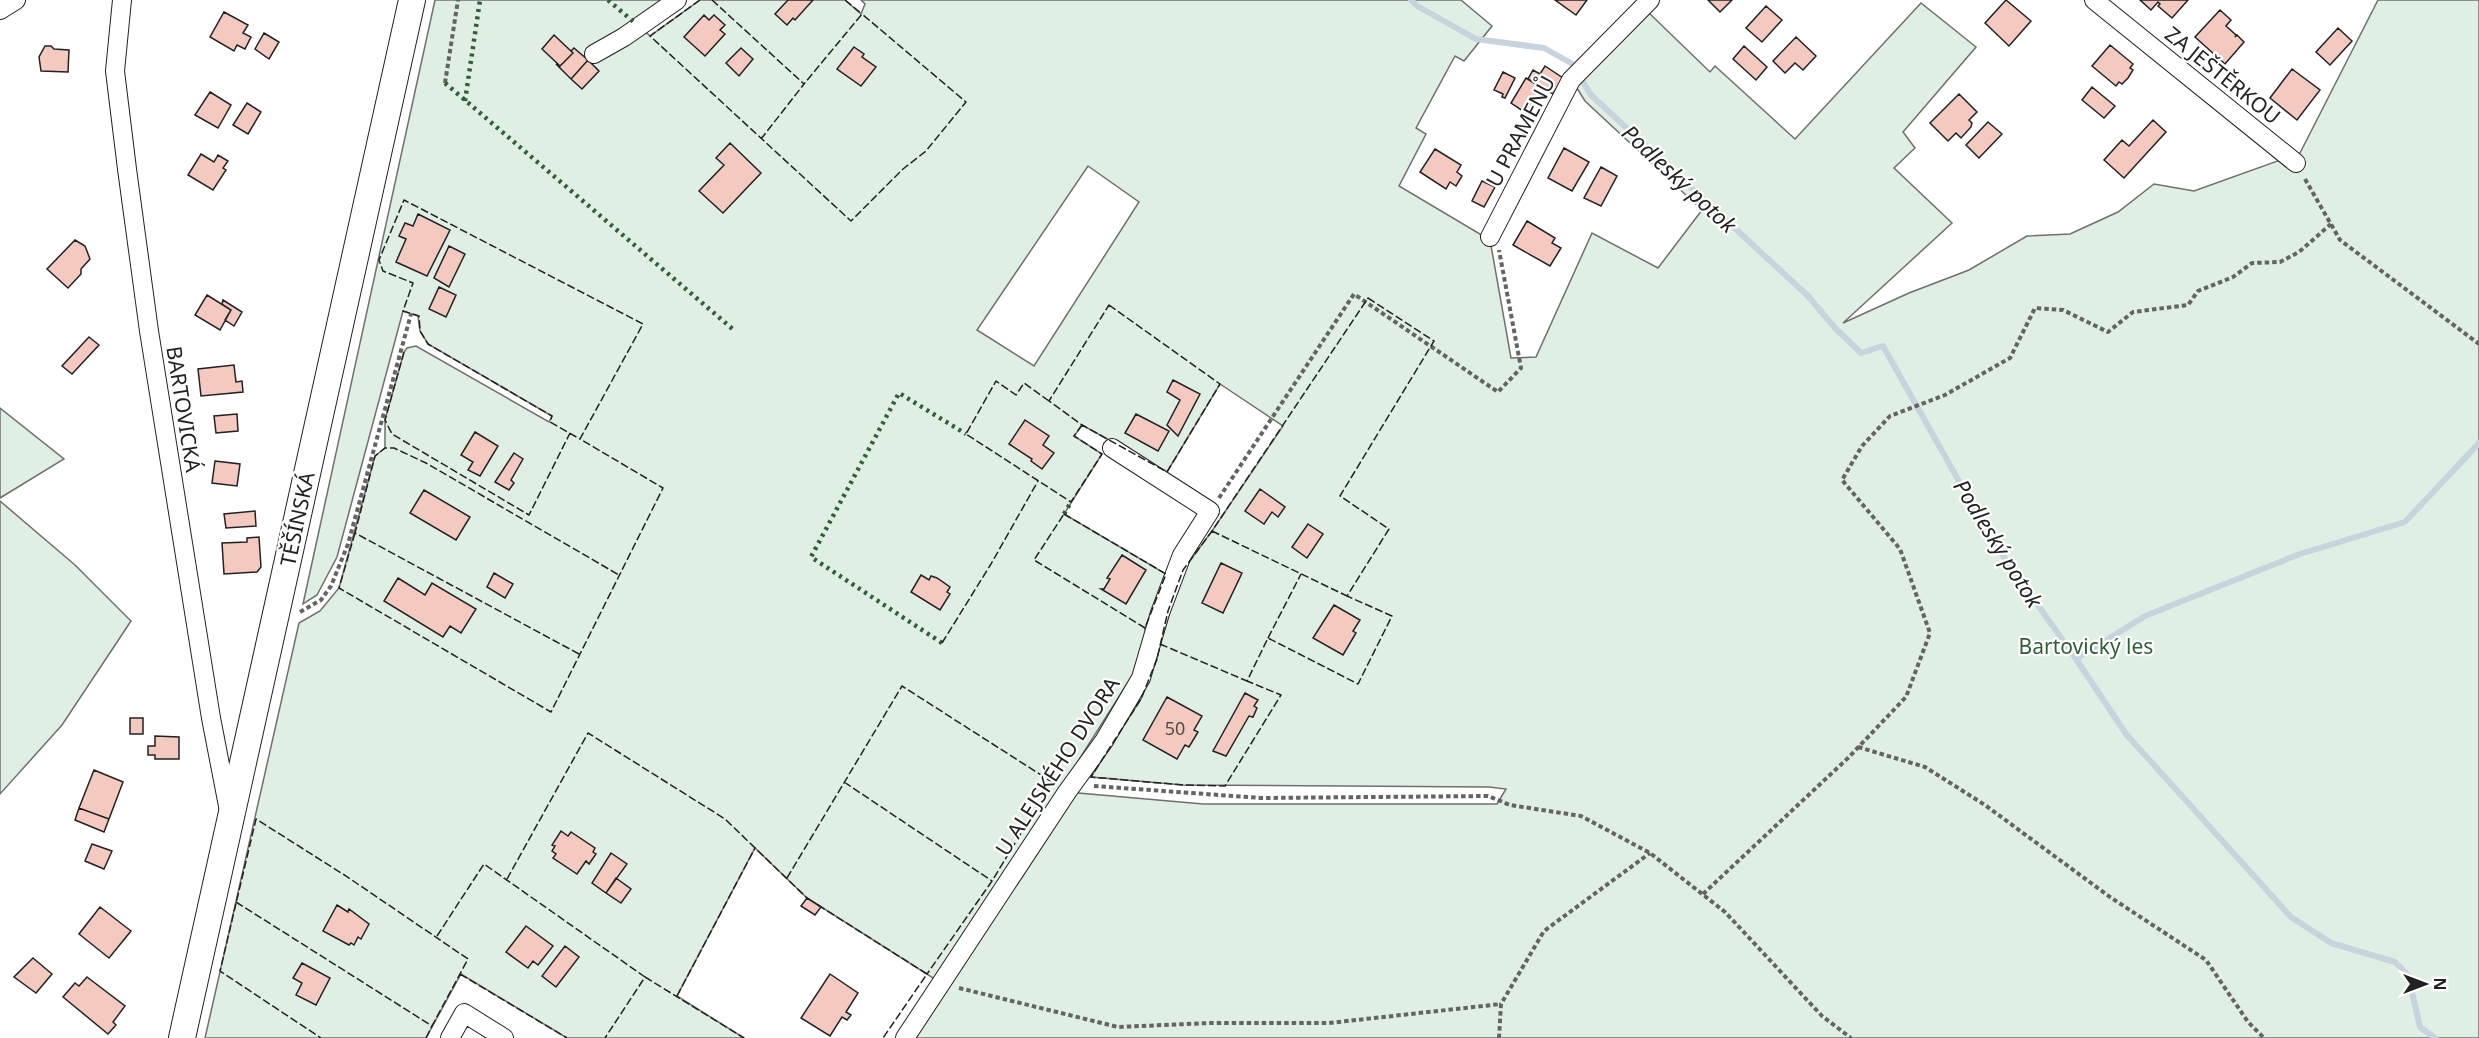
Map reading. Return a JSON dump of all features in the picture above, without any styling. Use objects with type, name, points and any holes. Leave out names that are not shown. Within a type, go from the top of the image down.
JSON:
[{"type":"main road","name":"TĚŠÍNSKÁ","points":[[182,1038],[412,0]]},
{"type":"street","points":[[0,10],[16,0]]},
{"type":"street","points":[[594,54],[624,37],[677,0]]},
{"type":"street","name":"U PRAMENŮ","points":[[1493,232],[1571,80],[1650,0]]},
{"type":"street","name":"ZA JEŠTĚRKOU","points":[[2094,0],[2296,163]]},
{"type":"street","name":"BARTOVICKÁ","points":[[120,1],[115,71],[127,169],[151,343],[211,718],[231,823]]},
{"type":"street","points":[[1112,448],[1210,511]]},
{"type":"street","name":"U ALEJSKÉHO DVORA","points":[[905,1038],[1066,792],[1104,741],[1141,678],[1160,613],[1182,555],[1210,511]]},
{"type":"street","points":[[450,1038],[464,1013],[504,1038]]},
{"type":"path","points":[[445,83],[458,0]]},
{"type":"path","points":[[2296,163],[2340,240],[2479,344]]},
{"type":"path","points":[[1703,894],[1858,747],[1906,697],[1930,633],[1900,549],[1842,480],[1862,446],[1890,416],[1945,394],[2010,358],[2035,308],[2063,310],[2108,332],[2133,312],[2188,305],[2198,291],[2233,278],[2252,263],[2280,262],[2299,252],[2331,224]]},
{"type":"path","points":[[1210,511],[1354,294],[1498,392],[1521,368],[1493,232]]},
{"type":"path","points":[[274,624],[311,607],[321,600],[331,586],[348,544],[411,314]]},
{"type":"path","points":[[1858,747],[1925,767],[1985,805],[2110,897],[2206,960],[2248,1022],[2264,1038]]},
{"type":"path","points":[[1066,792],[1074,783],[1261,798],[1488,796],[1510,805],[1581,816],[1650,853],[1725,912],[1822,1016],[1851,1038]]},
{"type":"path","points":[[1498,1038],[1501,1004],[1544,931],[1650,853]]},
{"type":"path","points":[[941,983],[1118,1027],[1210,1023],[1329,1023],[1501,1004]]},
{"type":"green space","name":"Bartovický les","points":[[435,0],[669,0],[636,23],[650,36],[700,0],[845,0],[861,14],[865,4],[861,0],[1461,0],[1492,26],[1464,61],[1455,56],[1416,128],[1426,134],[1399,186],[1490,240],[1511,358],[1536,357],[1592,233],[1658,268],[1702,210],[1585,101],[1575,85],[1649,13],[1710,72],[1715,66],[1795,139],[1921,3],[1976,47],[1903,132],[1915,148],[1894,168],[1952,223],[1843,323],[1909,293],[1969,270],[2027,236],[2070,234],[2118,212],[2154,184],[2194,191],[2300,153],[2378,0],[2479,0],[2479,1038],[905,1038],[941,983],[807,898],[755,848],[677,996],[744,1038],[567,1038],[461,974],[426,1038],[205,1038],[299,623],[320,611],[339,588],[375,456],[385,448],[385,420],[404,352],[407,348],[416,346],[549,422],[552,416],[428,344],[420,331],[418,316],[403,311],[337,557],[317,595],[303,604]],"holes":[[[1088,166],[1139,202],[1034,366],[977,330]],[[1220,384],[1283,426],[1183,570],[1157,659],[1141,699],[1091,777],[1183,785],[1506,789],[1497,804],[1203,804],[1067,792],[1061,788],[1139,665],[1146,643],[1145,628],[1166,574],[1064,514],[1102,454],[1074,436],[1082,425],[1167,472]]]},
{"type":"green space","points":[[0,408],[64,459],[0,498]]},
{"type":"green space","points":[[0,501],[75,565],[131,621],[62,725],[0,794]]},
{"type":"building","points":[[788,0],[813,0],[795,20],[793,18],[787,25],[775,14]]},
{"type":"building","points":[[1555,0],[1587,0],[1576,15]]},
{"type":"building","points":[[1708,0],[1732,0],[1720,12]]},
{"type":"building","points":[[2006,0],[2031,21],[2009,46],[1985,23]]},
{"type":"building","points":[[2140,0],[2188,0],[2172,18],[2158,6],[2160,4],[2158,2],[2151,10]]},
{"type":"building","points":[[1766,6],[1782,20],[1762,42],[1746,28]]},
{"type":"building","points":[[2220,10],[2231,20],[2226,26],[2236,35],[2235,37],[2237,35],[2244,42],[2225,64],[2195,37]]},
{"type":"building","points":[[224,12],[248,25],[243,33],[251,37],[245,49],[237,45],[234,51],[210,37]]},
{"type":"building","points":[[704,15],[709,20],[714,15],[725,25],[720,30],[725,34],[705,56],[684,37]]},
{"type":"building","points":[[2338,28],[2352,41],[2330,65],[2316,52]]},
{"type":"building","points":[[264,33],[279,42],[269,59],[255,49]]},
{"type":"building","points":[[554,35],[573,53],[560,66],[542,49]]},
{"type":"building","points":[[1796,37],[1816,56],[1803,70],[1795,63],[1785,73],[1773,61]]},
{"type":"building","points":[[2110,45],[2133,64],[2130,68],[2133,70],[2128,78],[2116,86],[2092,66]]},
{"type":"building","points":[[45,46],[69,50],[68,72],[41,71],[39,57]]},
{"type":"building","points":[[1744,46],[1767,67],[1756,80],[1733,59]]},
{"type":"building","points":[[854,47],[864,54],[862,57],[876,67],[861,86],[837,69]]},
{"type":"building","points":[[574,48],[588,60],[571,79],[556,64],[560,66],[573,53],[571,51]]},
{"type":"building","points":[[741,48],[753,59],[739,76],[726,63]]},
{"type":"building","points":[[588,60],[599,71],[582,89],[571,79]]},
{"type":"building","points":[[1545,66],[1563,78],[1553,94],[1528,79],[1533,70],[1540,74]]},
{"type":"building","points":[[2292,69],[2320,90],[2297,120],[2270,98]]},
{"type":"building","points":[[1503,72],[1515,78],[1505,98],[1502,97],[1503,94],[1494,90]]},
{"type":"building","points":[[1526,78],[1542,88],[1526,113],[1511,103]]},
{"type":"building","points":[[2092,87],[2115,106],[2104,118],[2082,100]]},
{"type":"building","points":[[210,92],[231,105],[218,128],[195,115]]},
{"type":"building","points":[[1959,94],[1977,112],[1969,120],[1972,123],[1971,127],[1961,138],[1956,133],[1948,141],[1930,123]]},
{"type":"building","points":[[247,103],[261,112],[248,134],[233,125]]},
{"type":"building","points":[[2153,120],[2166,132],[2124,178],[2104,160],[2122,140],[2129,146]]},
{"type":"building","points":[[1988,122],[2002,134],[1979,158],[1966,145]]},
{"type":"building","points":[[730,143],[761,173],[723,213],[699,191],[724,165],[716,158]]},
{"type":"building","points":[[1564,148],[1589,162],[1572,191],[1548,178]]},
{"type":"building","points":[[1435,149],[1461,165],[1457,172],[1462,176],[1456,186],[1450,182],[1446,189],[1420,172]]},
{"type":"building","points":[[201,154],[214,162],[218,155],[228,161],[223,168],[226,170],[213,190],[188,175]]},
{"type":"building","points":[[1601,167],[1617,176],[1601,206],[1584,198]]},
{"type":"building","points":[[1482,181],[1495,187],[1484,207],[1472,201]]},
{"type":"building","points":[[418,214],[450,230],[427,276],[396,262],[406,239],[399,236],[405,223],[413,226]]},
{"type":"building","points":[[1527,221],[1555,238],[1552,243],[1561,248],[1550,266],[1513,245]]},
{"type":"building","points":[[75,240],[85,246],[90,259],[81,269],[81,274],[68,288],[47,269]]},
{"type":"building","points":[[449,246],[465,254],[449,287],[434,278]]},
{"type":"building","points":[[439,287],[456,295],[446,317],[429,309]]},
{"type":"building","points":[[207,295],[231,310],[220,330],[195,315]]},
{"type":"building","points":[[223,300],[242,312],[234,326],[225,320],[231,310],[222,304]]},
{"type":"building","points":[[89,337],[99,345],[72,374],[62,366]]},
{"type":"building","points":[[234,365],[236,382],[242,381],[243,392],[201,396],[198,369]]},
{"type":"building","points":[[1173,380],[1200,394],[1178,436],[1167,425],[1180,400],[1167,392]]},
{"type":"building","points":[[237,414],[238,431],[216,433],[214,416]]},
{"type":"building","points":[[1136,414],[1169,431],[1158,451],[1125,433]]},
{"type":"building","points":[[1025,420],[1049,436],[1043,445],[1054,453],[1042,469],[1031,461],[1032,459],[1009,444]]},
{"type":"building","points":[[475,432],[498,446],[480,476],[468,470],[473,462],[461,455]]},
{"type":"building","points":[[514,453],[523,459],[511,480],[514,483],[509,490],[495,482]]},
{"type":"building","points":[[215,461],[240,464],[237,486],[212,483]]},
{"type":"building","points":[[1260,489],[1285,507],[1278,517],[1272,512],[1264,524],[1245,511]]},
{"type":"building","points":[[424,490],[470,517],[456,540],[410,513]]},
{"type":"building","points":[[255,511],[256,526],[226,528],[224,514]]},
{"type":"building","points":[[1308,524],[1323,534],[1307,558],[1292,547]]},
{"type":"building","points":[[259,537],[261,567],[257,572],[224,574],[222,543],[247,542],[247,538]]},
{"type":"building","points":[[1122,555],[1146,570],[1126,604],[1101,589],[1104,589],[1110,579],[1107,578]]},
{"type":"building","points":[[1221,563],[1242,573],[1223,613],[1202,603]]},
{"type":"building","points":[[494,573],[513,584],[505,598],[487,587]]},
{"type":"building","points":[[921,575],[929,580],[931,576],[937,578],[950,587],[947,592],[950,594],[940,610],[911,592]]},
{"type":"building","points":[[398,578],[425,595],[432,583],[476,609],[461,633],[450,626],[443,637],[384,601]]},
{"type":"building","points":[[1334,605],[1360,620],[1353,631],[1356,633],[1343,655],[1313,638]]},
{"type":"building","points":[[1245,693],[1258,700],[1254,706],[1257,708],[1253,717],[1249,716],[1226,756],[1213,751]]},
{"type":"building","points":[[1167,697],[1202,716],[1194,730],[1198,732],[1189,747],[1185,745],[1177,759],[1143,740]]},
{"type":"building","points":[[130,718],[143,718],[143,734],[130,734]]},
{"type":"building","points":[[155,736],[179,737],[179,759],[155,759],[155,755],[148,755],[148,746],[155,746]]},
{"type":"building","points":[[94,770],[123,782],[109,819],[79,808]]},
{"type":"building","points":[[79,808],[109,819],[104,832],[75,820]]},
{"type":"building","points":[[561,831],[568,836],[571,832],[595,848],[593,852],[596,854],[589,864],[586,861],[577,874],[553,858],[556,854],[552,851],[555,846],[552,845]]},
{"type":"building","points":[[92,844],[112,851],[104,869],[85,861]]},
{"type":"building","points":[[611,853],[627,864],[606,893],[592,883]]},
{"type":"building","points":[[616,878],[631,889],[621,903],[606,893]]},
{"type":"building","points":[[807,898],[821,907],[815,915],[801,906]]},
{"type":"building","points":[[337,905],[348,912],[349,909],[369,924],[361,939],[358,937],[354,945],[351,943],[349,945],[323,931]]},
{"type":"building","points":[[100,907],[131,931],[109,958],[79,934]]},
{"type":"building","points":[[526,926],[553,946],[538,965],[533,961],[528,968],[506,952]]},
{"type":"building","points":[[565,946],[579,957],[556,987],[542,976]]},
{"type":"building","points":[[33,958],[52,974],[36,993],[14,977]]},
{"type":"building","points":[[302,963],[330,978],[316,1005],[296,995],[302,983],[293,978]]},
{"type":"building","points":[[830,974],[858,993],[846,1012],[851,1015],[847,1020],[842,1017],[830,1036],[801,1018]]},
{"type":"building","points":[[87,977],[125,1006],[113,1022],[116,1025],[108,1034],[63,997],[75,983],[79,986]]},
{"type":"waterway","name":"Podleský potok","points":[[1411,0],[1417,6],[1476,39],[1544,48],[1571,63]]},
{"type":"waterway","name":"Podleský potok","points":[[1581,79],[1591,95],[1808,296],[1835,328],[1861,353],[1883,346],[1992,540],[2126,734],[2291,917],[2331,943],[2395,962],[2408,975],[2420,1027],[2435,1038]]},
{"type":"waterway","points":[[2076,659],[2145,616],[2300,554],[2405,522],[2479,443]]},
{"type":"hedge","points":[[465,101],[480,0]]},
{"type":"hedge","points":[[608,0],[635,23]]},
{"type":"hedge","points":[[445,83],[735,331]]},
{"type":"hedge","points":[[942,643],[811,557],[899,393],[966,434]]},
{"type":"hedge","points":[[1064,514],[1071,502]]},
{"type":"fence","points":[[700,0],[650,36],[851,221],[903,169],[926,151],[966,102],[862,14],[804,84]]},
{"type":"fence","points":[[712,0],[804,84],[761,139]]},
{"type":"fence","points":[[845,0],[862,14]]},
{"type":"fence","points":[[355,533],[339,588],[551,712],[663,488],[580,439],[643,324],[404,200],[379,260],[383,271],[413,283],[403,311],[419,316],[420,331],[428,344],[552,416],[550,422],[580,439]]},
{"type":"fence","points":[[1368,298],[1434,341],[1340,496],[1389,529],[1347,596],[1392,616],[1358,684],[1268,638],[1247,681],[1281,695],[1225,786],[1183,785],[1091,777],[1141,699],[1157,659],[1168,611],[1183,570],[1212,531],[1368,298]]},
{"type":"fence","points":[[1109,305],[1220,384],[1167,472],[1082,425],[1049,401],[1109,305]]},
{"type":"fence","points":[[404,352],[385,420],[392,434],[529,515],[570,433]]},
{"type":"fence","points":[[1049,401],[1024,383],[1016,395],[996,381],[966,434],[1071,502],[1102,454],[1074,436],[1082,425]]},
{"type":"fence","points":[[579,654],[355,533],[375,456],[385,448],[394,448],[426,463],[619,575]]},
{"type":"fence","points":[[942,643],[991,564],[1038,481]]},
{"type":"fence","points":[[1064,514],[1166,574],[1145,628],[1034,560],[1064,514]]},
{"type":"fence","points":[[1212,531],[1347,596]]},
{"type":"fence","points":[[1268,638],[1301,574]]},
{"type":"fence","points":[[1160,644],[1247,681]]},
{"type":"fence","points":[[787,878],[902,686],[1052,782],[992,881],[927,974]]},
{"type":"fence","points":[[507,879],[588,733],[725,819],[808,899]]},
{"type":"fence","points":[[844,782],[992,881]]},
{"type":"fence","points":[[236,902],[432,1026],[468,959],[346,876],[256,819],[220,971],[321,1038]]},
{"type":"fence","points":[[677,996],[755,848]]},
{"type":"fence","points":[[437,936],[484,864],[645,977],[605,1038]]},
{"type":"fence","points":[[818,905],[927,974],[883,1038]]},
{"type":"fence","points":[[460,974],[567,1038]]},
{"type":"fence","points":[[645,977],[744,1038]]},
{"type":"fence","points":[[426,1038],[433,1024]]}]
